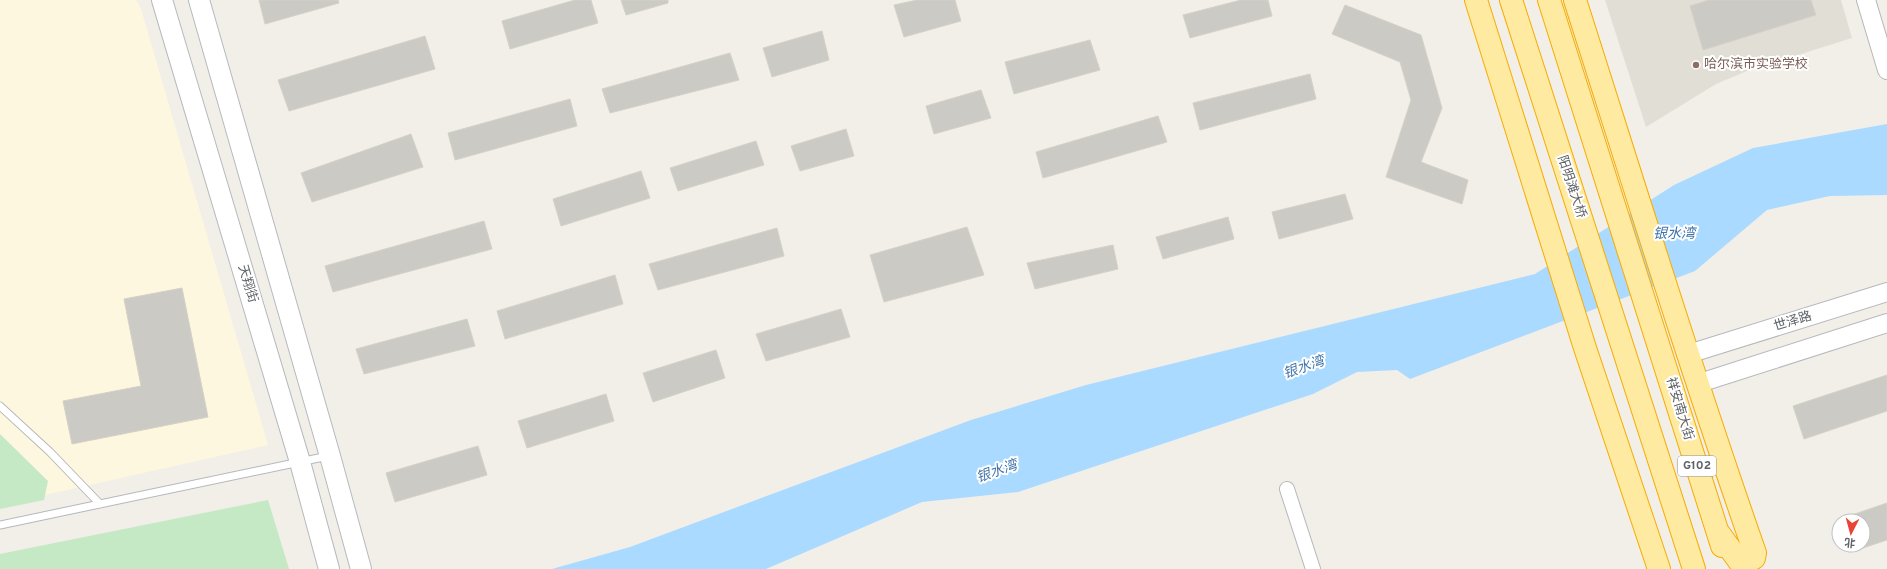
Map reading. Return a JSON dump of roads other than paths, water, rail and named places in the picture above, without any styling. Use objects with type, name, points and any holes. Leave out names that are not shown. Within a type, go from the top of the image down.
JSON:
[{"type":"highway","points":[[1476,0],[1586,348],[1659,569]]},
{"type":"highway","name":"阳明滩大桥","points":[[1511,0],[1694,569]]},
{"type":"highway","name":"祥安南大街","points":[[1549,0],[1729,569]]},
{"type":"highway","points":[[1575,0],[1634,166]]},
{"type":"highway","points":[[1585,0],[1634,166],[1676,297],[1709,380],[1767,569]]},
{"type":"highway","points":[[1676,297],[1693,371],[1755,553],[1754,558],[1747,562],[1739,561],[1718,532]]},
{"type":"main road","name":"天翔街","points":[[162,0],[300,462],[329,569]]},
{"type":"main road","points":[[199,0],[361,569]]},
{"type":"street","points":[[1866,0],[1887,70]]},
{"type":"street","name":"世泽路","points":[[1698,351],[1887,292]]},
{"type":"street","points":[[1709,380],[1887,323]]},
{"type":"street","points":[[1287,489],[1313,569]]},
{"type":"lane","points":[[0,406],[50,452],[100,504]]},
{"type":"lane","points":[[0,525],[330,456]]},
{"type":"water","name":"银水湾","points":[[1887,124],[1887,195],[1830,196],[1767,210],[1695,271],[1410,379],[1397,370],[1357,372],[1313,394],[1018,492],[922,502],[766,569],[552,569],[630,547],[971,420],[1086,385],[1535,274],[1674,185],[1753,148]]},
{"type":"place","name":"哈尔滨市实验学校","points":[[1696,65]]}]
